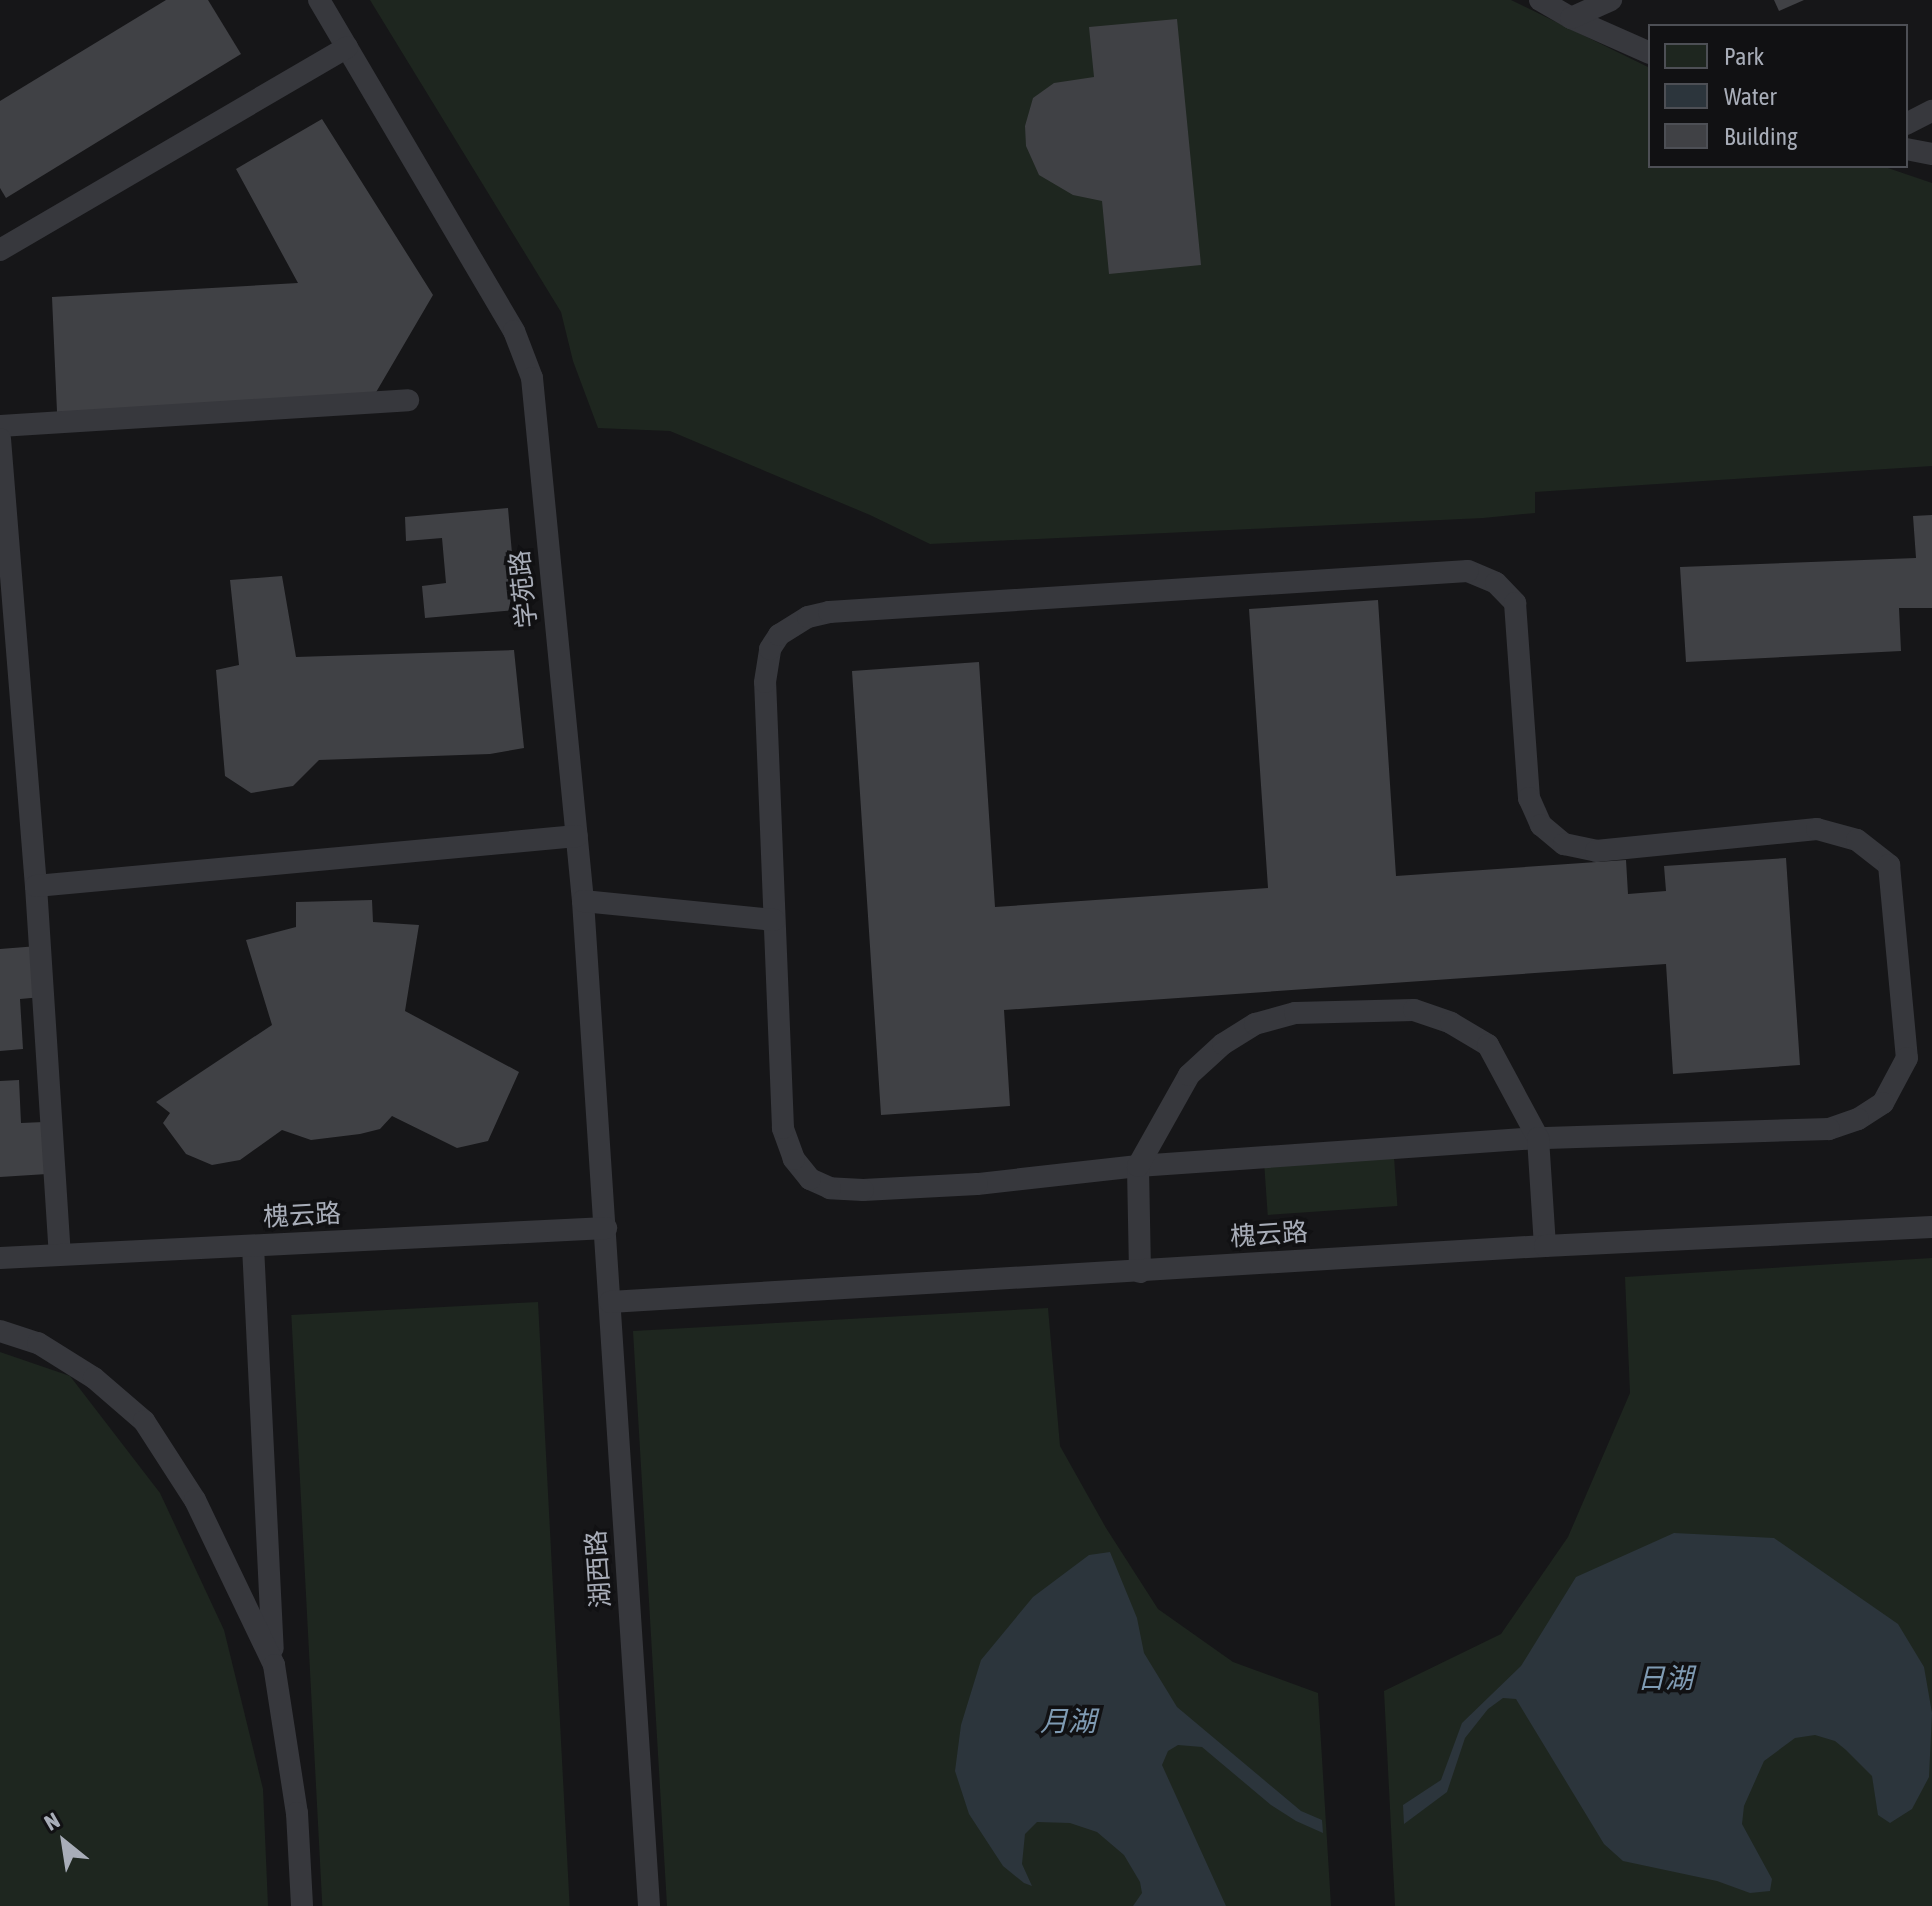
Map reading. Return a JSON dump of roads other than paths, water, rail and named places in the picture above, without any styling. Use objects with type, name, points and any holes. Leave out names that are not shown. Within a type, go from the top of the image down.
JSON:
[{"type":"lane","name":"学苑路","points":[[319,0],[514,331],[532,378],[583,901],[606,1228]]},
{"type":"lane","points":[[1540,0],[1571,18],[1648,52]]},
{"type":"lane","points":[[1571,18],[1611,0]]},
{"type":"lane","points":[[0,250],[347,47]]},
{"type":"lane","points":[[1908,123],[1932,111]]},
{"type":"lane","points":[[1908,149],[1932,154]]},
{"type":"lane","points":[[0,426],[408,400]]},
{"type":"lane","points":[[0,439],[36,886],[60,1254]]},
{"type":"lane","points":[[1468,571],[1496,583],[1515,603],[1529,798],[1541,825],[1564,844],[1596,851],[1817,829],[1857,840],[1889,865],[1907,1058],[1883,1103],[1858,1119],[1829,1129],[1538,1138],[1138,1166],[977,1184],[863,1190],[830,1188],[810,1179],[794,1159],[783,1128],[774,920],[765,682],[770,649],[779,635],[792,625],[829,612],[1468,571]]},
{"type":"lane","points":[[36,886],[577,836]]},
{"type":"lane","points":[[583,901],[774,920]]},
{"type":"lane","points":[[1140,1272],[1138,1166],[1189,1075],[1223,1044],[1255,1024],[1295,1013],[1414,1010],[1451,1023],[1488,1045],[1538,1138],[1545,1246]]},
{"type":"lane","name":"槐云路","points":[[610,1302],[1545,1246],[1932,1227]]},
{"type":"lane","name":"槐云路","points":[[0,1258],[606,1228]]},
{"type":"lane","name":"湖西路","points":[[606,1228],[649,1906]]},
{"type":"lane","points":[[253,1246],[274,1665],[297,1813],[302,1906]]},
{"type":"lane","points":[[0,1331],[49,1350],[94,1378],[144,1421],[195,1500],[274,1665]]},
{"type":"water","name":"日湖","points":[[1674,1533],[1774,1538],[1898,1624],[1924,1667],[1932,1713],[1929,1777],[1912,1809],[1890,1823],[1878,1815],[1872,1776],[1846,1750],[1835,1741],[1815,1735],[1795,1738],[1764,1761],[1744,1806],[1742,1824],[1772,1879],[1770,1891],[1750,1893],[1717,1881],[1623,1861],[1604,1844],[1516,1699],[1503,1698],[1488,1709],[1465,1738],[1447,1792],[1404,1824],[1403,1805],[1441,1780],[1462,1723],[1521,1666],[1576,1577]]},
{"type":"water","name":"月湖","points":[[1110,1552],[1137,1618],[1144,1653],[1177,1707],[1301,1811],[1322,1820],[1323,1833],[1296,1821],[1271,1805],[1202,1747],[1178,1745],[1168,1751],[1162,1765],[1226,1906],[1133,1906],[1142,1893],[1140,1882],[1124,1855],[1097,1832],[1070,1823],[1037,1822],[1025,1834],[1022,1864],[1032,1886],[1003,1866],[969,1814],[955,1771],[961,1725],[981,1660],[1033,1597],[1089,1555]]}]
